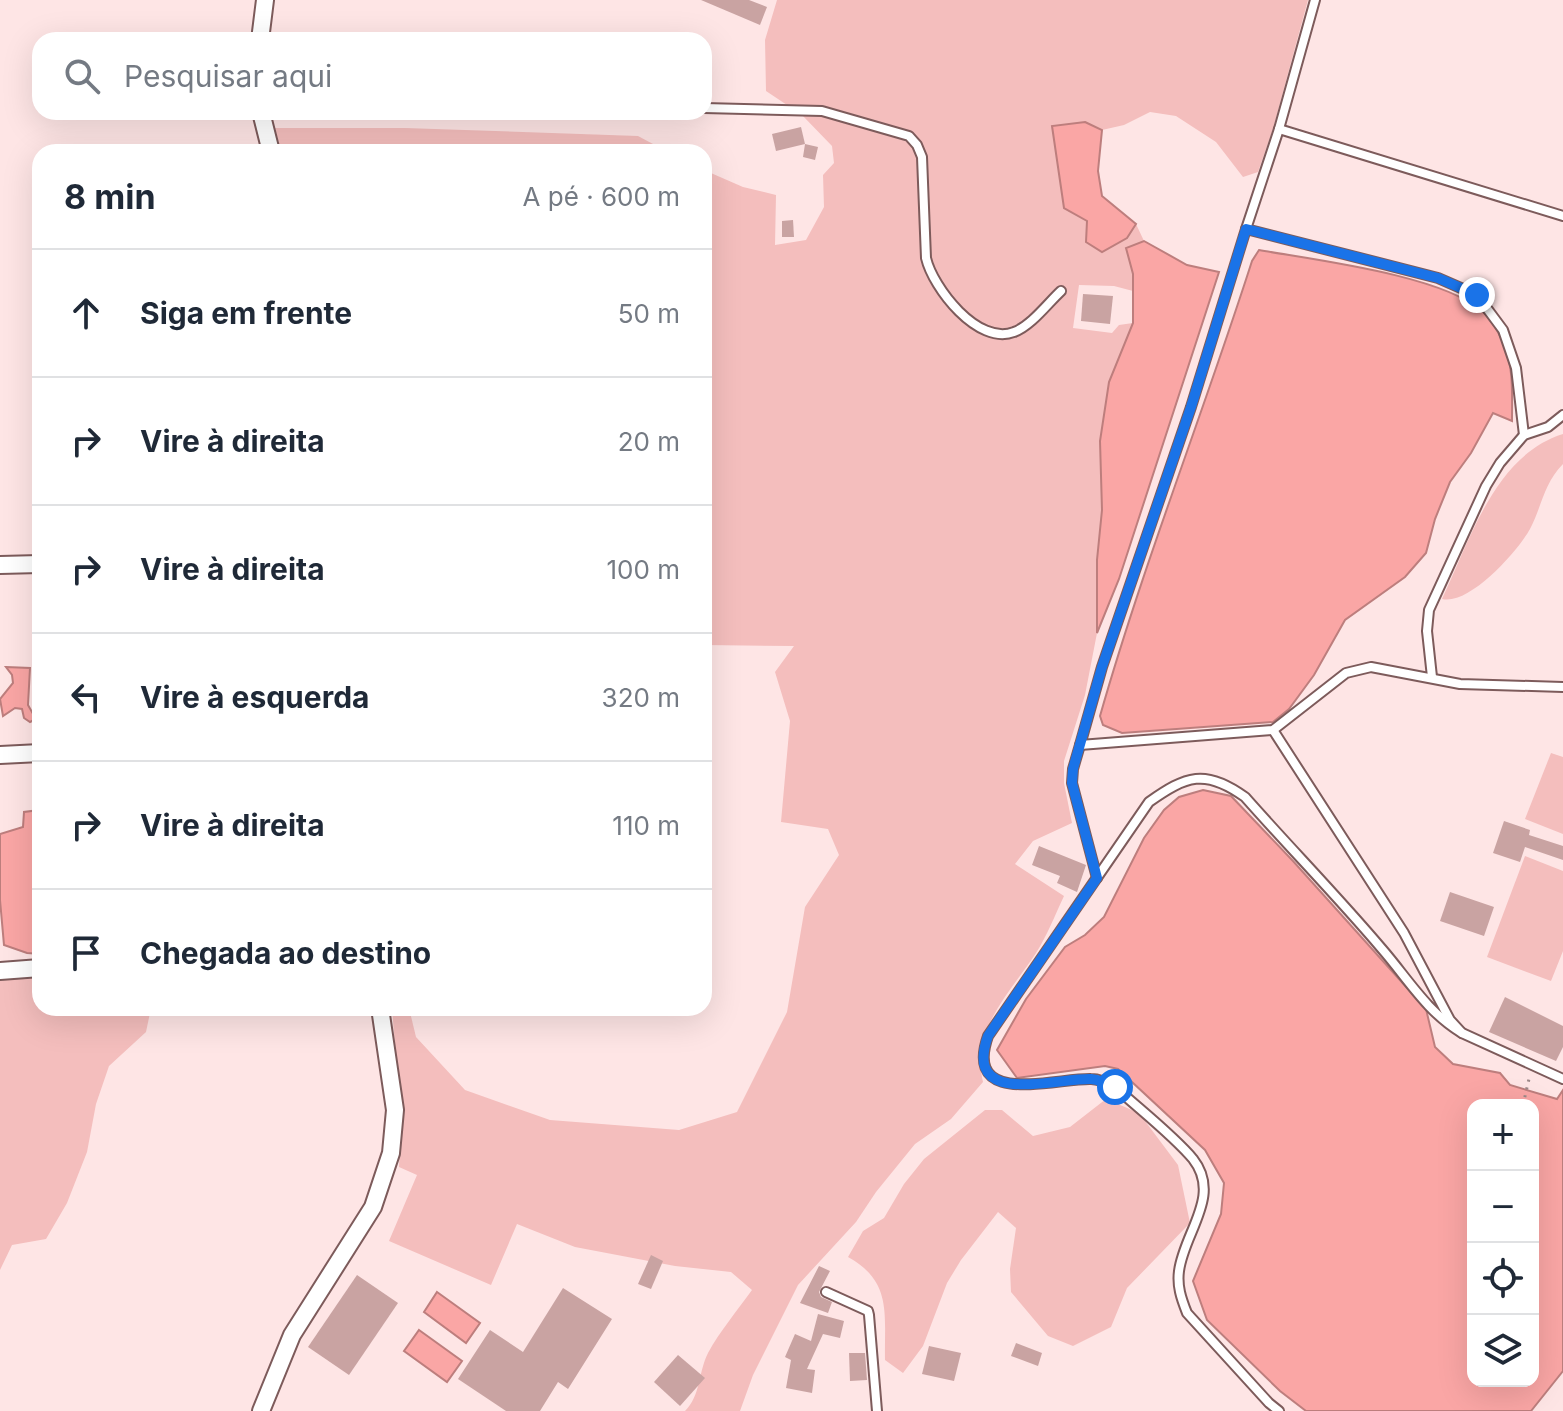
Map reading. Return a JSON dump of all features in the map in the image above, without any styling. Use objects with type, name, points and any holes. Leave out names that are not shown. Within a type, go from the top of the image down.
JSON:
[{"type":"street","points":[[261,32],[265,0]]},
{"type":"street","points":[[263,120],[269,144]]},
{"type":"street","points":[[0,565],[32,564]]},
{"type":"street","points":[[0,755],[32,753]]},
{"type":"street","points":[[0,971],[32,969]]},
{"type":"street","points":[[261,1411],[292,1335],[373,1207],[391,1153],[395,1110],[381,1016]]},
{"type":"lane","points":[[1097,878],[1072,783],[1073,769],[1102,667],[1191,407],[1279,129],[1315,0]]},
{"type":"lane","points":[[712,108],[822,111],[909,136],[922,157],[926,258],[930,272],[971,324],[988,332],[1008,334],[1018,331],[1061,291]]},
{"type":"lane","points":[[1279,129],[1563,216]]},
{"type":"lane","points":[[1246,229],[1438,278],[1477,295],[1503,330],[1512,355],[1524,435]]},
{"type":"lane","points":[[1432,677],[1427,631],[1429,610],[1486,486],[1500,463],[1524,435],[1548,427],[1563,415]]},
{"type":"lane","points":[[1080,745],[1273,730],[1346,673],[1371,667],[1460,684],[1563,687]]},
{"type":"lane","points":[[1273,730],[1404,933],[1445,1013],[1462,1033]]},
{"type":"lane","points":[[1279,1411],[1187,1313],[1179,1295],[1179,1269],[1205,1195],[1203,1179],[1193,1160],[1115,1087],[1101,1080],[1004,1084],[990,1076],[984,1063],[983,1049],[988,1036],[1149,802],[1180,781],[1201,779],[1225,783],[1245,797],[1382,949],[1441,1021],[1563,1079]]},
{"type":"lane","points":[[826,1292],[868,1311],[877,1411]]},
{"type":"path","points":[[1524,1099],[1529,1079]]},
{"type":"shaded area","points":[[777,0],[1308,0],[1273,129],[1258,172],[1243,177],[1216,142],[1176,116],[1150,112],[1124,125],[1102,130],[1085,122],[1052,126],[1064,208],[1127,238],[1136,224],[1144,241],[1126,248],[1133,274],[1133,291],[1114,286],[1079,285],[1073,328],[1112,333],[1119,325],[1133,323],[1109,382],[1100,441],[1102,510],[1097,560],[1097,633],[1085,695],[1064,761],[1064,783],[1072,823],[1033,841],[1015,864],[1064,896],[1040,946],[987,1029],[982,1045],[983,1082],[951,1119],[915,1144],[856,1222],[798,1285],[753,1375],[740,1411],[685,1411],[697,1391],[708,1353],[752,1290],[731,1272],[675,1266],[575,1247],[517,1224],[491,1285],[389,1241],[417,1175],[399,1167],[401,1121],[393,1016],[411,1016],[416,1037],[465,1090],[550,1120],[679,1130],[737,1112],[787,1012],[805,907],[839,855],[828,829],[781,822],[790,721],[775,672],[794,646],[712,645],[712,173],[743,187],[776,195],[775,245],[806,240],[824,207],[823,175],[834,163],[832,146],[802,115],[766,91],[765,40]]},
{"type":"shaded area","points":[[1085,122],[1102,130],[1098,171],[1102,196],[1136,224],[1127,238],[1102,252],[1086,242],[1087,221],[1064,208],[1052,126]]},
{"type":"shaded area","points":[[275,128],[405,128],[638,136],[653,144],[279,144]]},
{"type":"shaded area","points":[[1144,241],[1187,265],[1219,272],[1119,579],[1097,633],[1097,560],[1102,510],[1100,441],[1109,382],[1133,323],[1133,274],[1126,248]]},
{"type":"shaded area","points":[[1259,250],[1376,271],[1463,298],[1488,317],[1507,351],[1512,381],[1512,421],[1493,413],[1471,453],[1450,482],[1426,553],[1405,577],[1345,620],[1314,675],[1289,709],[1273,722],[1122,733],[1103,725],[1100,716],[1155,545],[1252,261]]},
{"type":"shaded area","points":[[1563,434],[1563,464],[1552,479],[1524,539],[1479,586],[1453,599],[1442,599],[1475,526],[1502,480],[1519,460],[1539,445]]},
{"type":"shaded area","points":[[6,667],[30,668],[30,722],[24,718],[22,709],[15,708],[3,716],[0,699],[13,683]]},
{"type":"shaded area","points":[[1551,753],[1563,757],[1563,834],[1525,819]]},
{"type":"shaded area","points":[[1203,790],[1231,796],[1426,1009],[1435,1047],[1453,1064],[1500,1073],[1510,1085],[1557,1099],[1563,1090],[1563,1371],[1531,1411],[1306,1411],[1280,1391],[1207,1320],[1193,1281],[1221,1214],[1224,1183],[1205,1150],[1118,1069],[1105,1066],[1017,1078],[997,1050],[1026,999],[1065,947],[1085,935],[1104,917],[1144,838],[1164,810],[1179,797]]},
{"type":"shaded area","points":[[32,811],[32,953],[4,945],[0,900],[0,834],[23,827],[24,812]]},
{"type":"shaded area","points":[[1525,856],[1563,871],[1563,951],[1551,981],[1487,957]]},
{"type":"shaded area","points":[[32,965],[32,1016],[149,1016],[146,1032],[109,1066],[96,1104],[87,1152],[67,1203],[46,1239],[12,1245],[0,1270],[0,966]]},
{"type":"shaded area","points":[[1106,1099],[1139,1113],[1178,1165],[1190,1223],[1127,1288],[1111,1327],[1073,1346],[1048,1336],[1011,1292],[1010,1269],[1016,1228],[998,1212],[947,1283],[923,1346],[903,1373],[885,1360],[885,1314],[879,1289],[873,1277],[848,1257],[863,1231],[884,1218],[904,1184],[924,1159],[985,1110],[1002,1110],[1033,1136],[1070,1127]]},
{"type":"shaded area","points":[[437,1292],[480,1323],[466,1343],[424,1312]]},
{"type":"shaded area","points":[[419,1330],[462,1361],[447,1382],[404,1351]]},
{"type":"building","points":[[701,0],[749,0],[767,7],[760,25]]},
{"type":"building","points":[[801,127],[805,144],[776,151],[772,134]]},
{"type":"building","points":[[805,144],[818,147],[815,160],[803,157]]},
{"type":"building","points":[[793,220],[794,237],[782,237],[782,221]]},
{"type":"building","points":[[1083,294],[1113,296],[1110,324],[1081,321]]},
{"type":"building","points":[[1504,821],[1530,830],[1529,835],[1563,846],[1563,860],[1525,847],[1520,862],[1493,853]]},
{"type":"building","points":[[1039,846],[1086,865],[1077,892],[1057,883],[1060,876],[1032,865]]},
{"type":"building","points":[[1450,892],[1494,907],[1484,936],[1440,921]]},
{"type":"building","points":[[1505,997],[1563,1026],[1563,1047],[1556,1061],[1489,1032]]},
{"type":"building","points":[[651,1255],[663,1261],[651,1289],[638,1284]]},
{"type":"building","points":[[819,1266],[830,1271],[819,1292],[821,1297],[832,1302],[828,1313],[800,1303]]},
{"type":"building","points":[[357,1275],[398,1303],[349,1375],[308,1347]]},
{"type":"building","points":[[563,1288],[612,1319],[568,1389],[558,1382],[540,1411],[506,1411],[458,1379],[490,1330],[523,1352]]},
{"type":"building","points":[[818,1314],[844,1321],[840,1338],[823,1334],[807,1369],[815,1370],[812,1393],[786,1388],[791,1360],[785,1357],[795,1334],[811,1341]]},
{"type":"building","points":[[1016,1343],[1042,1353],[1038,1366],[1011,1356]]},
{"type":"building","points":[[929,1346],[961,1353],[954,1381],[922,1374]]},
{"type":"building","points":[[849,1353],[865,1353],[867,1380],[850,1381]]},
{"type":"building","points":[[678,1355],[705,1378],[680,1406],[654,1382]]},
{"type":"route","points":[[1115,1087],[1101,1080],[1089,1079],[1004,1084],[990,1076],[984,1063],[983,1049],[988,1036],[1097,878],[1072,783],[1073,769],[1102,667],[1191,407],[1246,229],[1438,278],[1477,295]]}]
